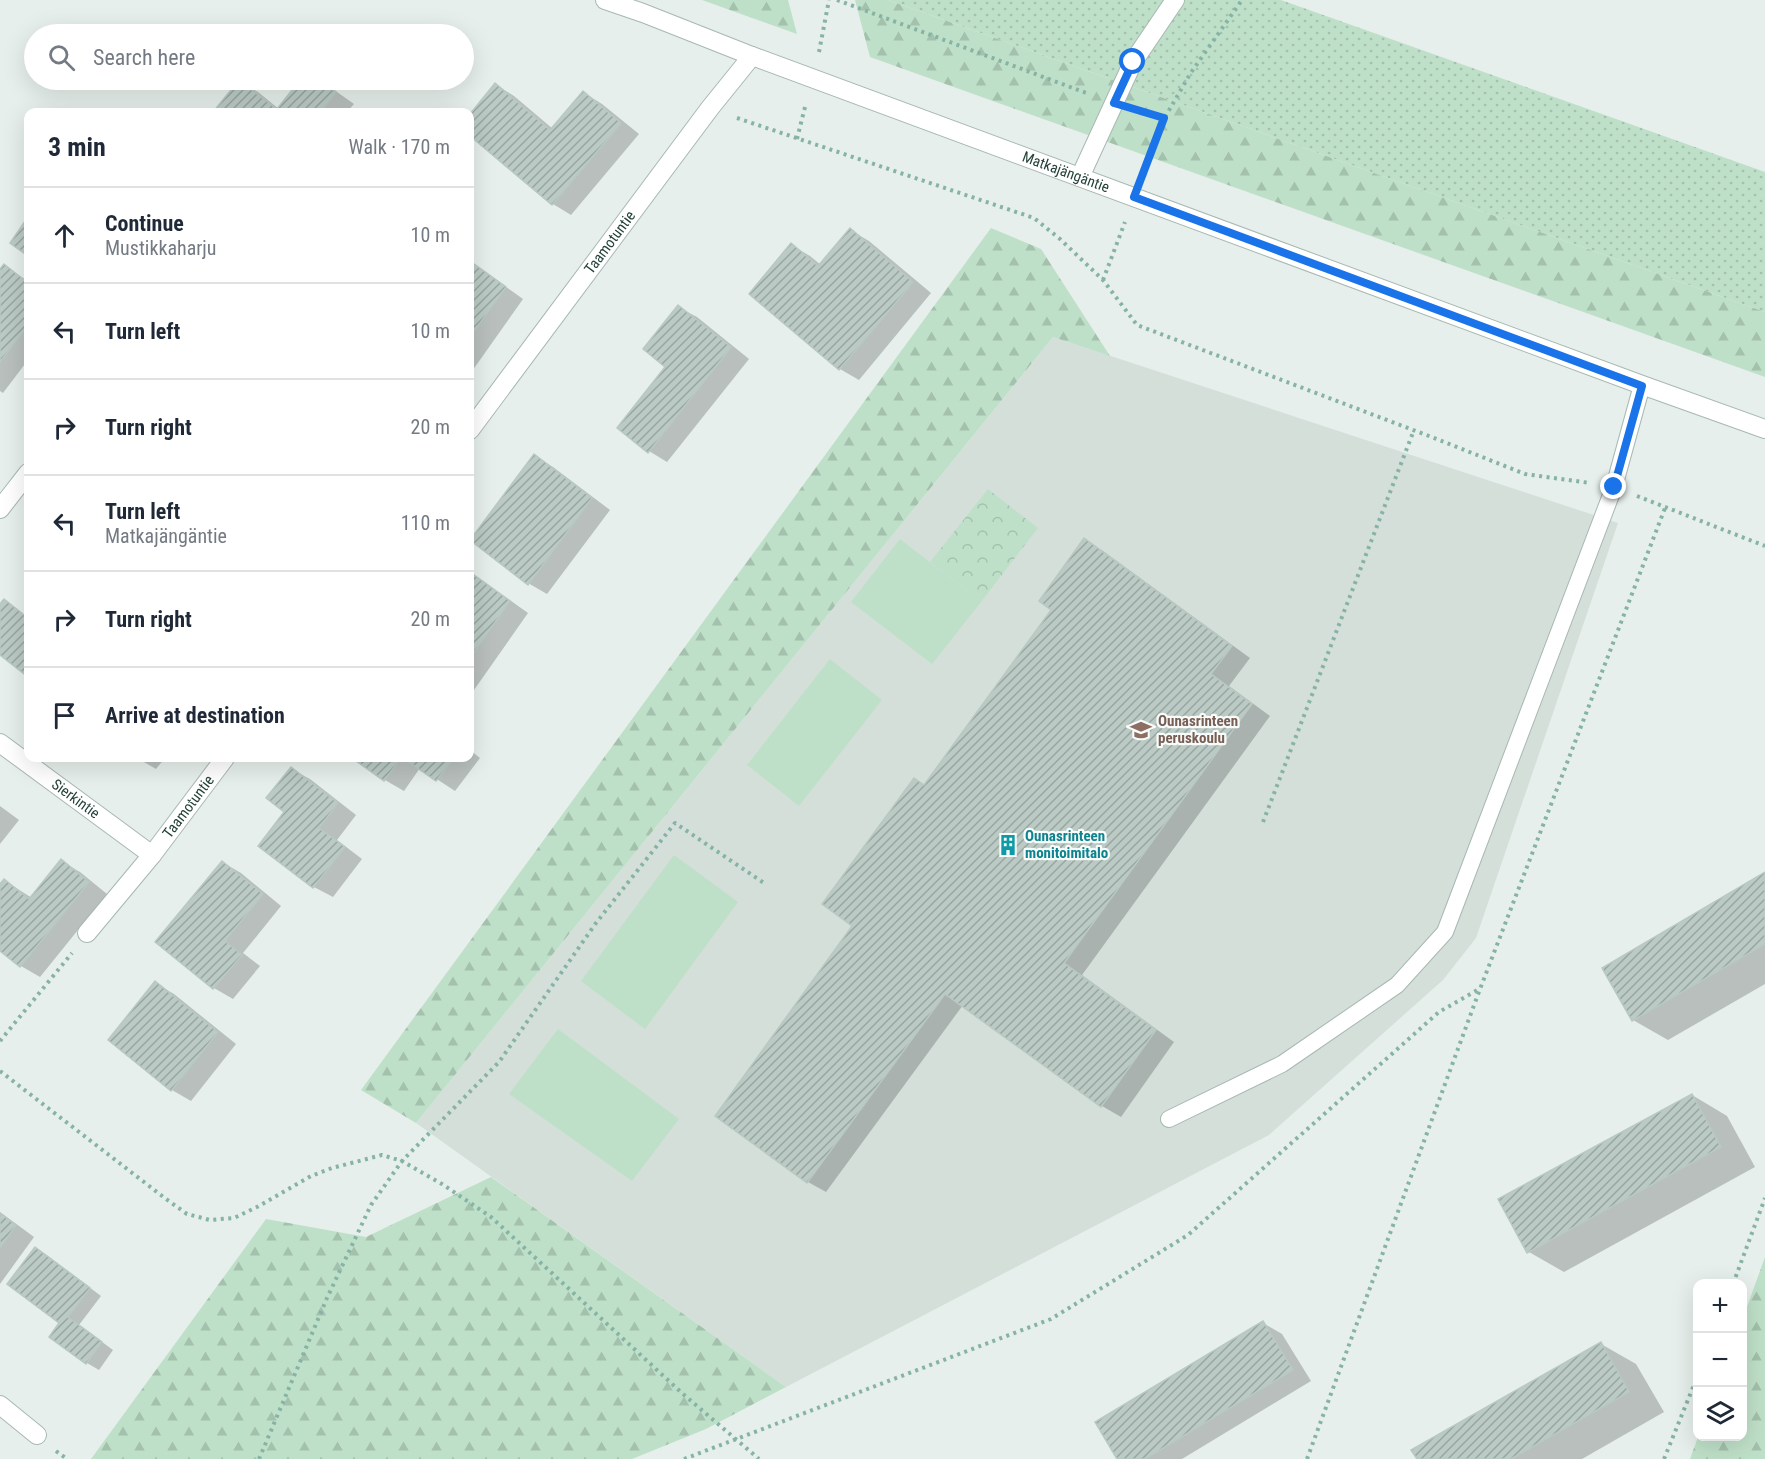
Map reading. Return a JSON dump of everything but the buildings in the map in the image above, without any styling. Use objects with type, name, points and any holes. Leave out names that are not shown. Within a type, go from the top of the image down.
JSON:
[{"type":"street","name":"Matkajängäntie","points":[[606,0],[1642,386],[1765,429]]},
{"type":"street","points":[[1080,177],[1133,62],[1174,0]]},
{"type":"street","name":"Taamotuntie","points":[[474,425],[710,108],[752,56]]},
{"type":"street","points":[[0,509],[24,478]]},
{"type":"street","name":"Sierkintie","points":[[0,743],[24,761]]},
{"type":"street","name":"Sierkintie","points":[[26,762],[152,855]]},
{"type":"street","name":"Taamotuntie","points":[[87,933],[152,855],[222,762]]},
{"type":"street","points":[[0,1405],[37,1435]]},
{"type":"lane","points":[[1169,1119],[1282,1064],[1397,985],[1445,932],[1614,487],[1642,386]]},
{"type":"path","points":[[837,0],[1114,103],[1164,118]]},
{"type":"path","points":[[1103,280],[1164,118],[1190,74],[1242,0]]},
{"type":"path","points":[[710,108],[1034,218],[1103,280],[1137,325],[1525,474],[1614,487],[1765,546]]},
{"type":"path","points":[[1263,822],[1414,430]]},
{"type":"path","points":[[1307,1459],[1480,989],[1665,508]]},
{"type":"path","points":[[259,1459],[327,1298],[371,1205],[402,1161],[499,1062],[596,923],[675,823],[764,883]]},
{"type":"path","points":[[0,1041],[87,933]]},
{"type":"path","points":[[684,1459],[1051,1319],[1188,1235],[1439,1012],[1480,989]]},
{"type":"path","points":[[0,1071],[187,1214],[210,1220],[234,1218],[332,1167],[382,1155],[402,1161],[442,1184],[491,1217],[735,1440],[759,1459]]},
{"type":"path","points":[[1735,1279],[1765,1198]]},
{"type":"path","points":[[1664,1459],[1693,1387]]},
{"type":"shaded area","name":"Ounasrinteen peruskoulu","points":[[1053,337],[1618,523],[1476,938],[1443,980],[1269,1135],[786,1387],[416,1123]]},
{"type":"green space","points":[[702,0],[788,0],[797,34]]},
{"type":"green space","points":[[855,0],[888,0],[1765,312],[1765,377],[870,57]]},
{"type":"green space","points":[[888,0],[1281,0],[1765,172],[1765,312]]},
{"type":"green space","points":[[991,228],[1041,249],[1110,356],[1053,337],[416,1123],[361,1090]]},
{"type":"green space","points":[[988,489],[1038,528],[981,602],[930,562]]},
{"type":"green space","points":[[900,539],[981,602],[932,664],[851,602]]},
{"type":"green space","points":[[830,659],[882,700],[799,806],[747,765]]},
{"type":"green space","points":[[674,855],[738,902],[645,1029],[581,981]]},
{"type":"green space","points":[[558,1029],[679,1119],[632,1181],[509,1094]]},
{"type":"green space","points":[[491,1177],[786,1387],[706,1429],[632,1459],[91,1459],[266,1219],[366,1237]]},
{"type":"green space","points":[[1765,1257],[1765,1459],[1690,1459],[1697,1441],[1747,1441],[1747,1307]]},
{"type":"place","name":"Ounasrinteen peruskoulu","points":[[1141,730]]},
{"type":"place","name":"Ounasrinteen monitoimitalo","points":[[1008,845]]},
{"type":"route","points":[[1133,62],[1114,103],[1164,118],[1134,197],[1642,386],[1614,487]]}]
